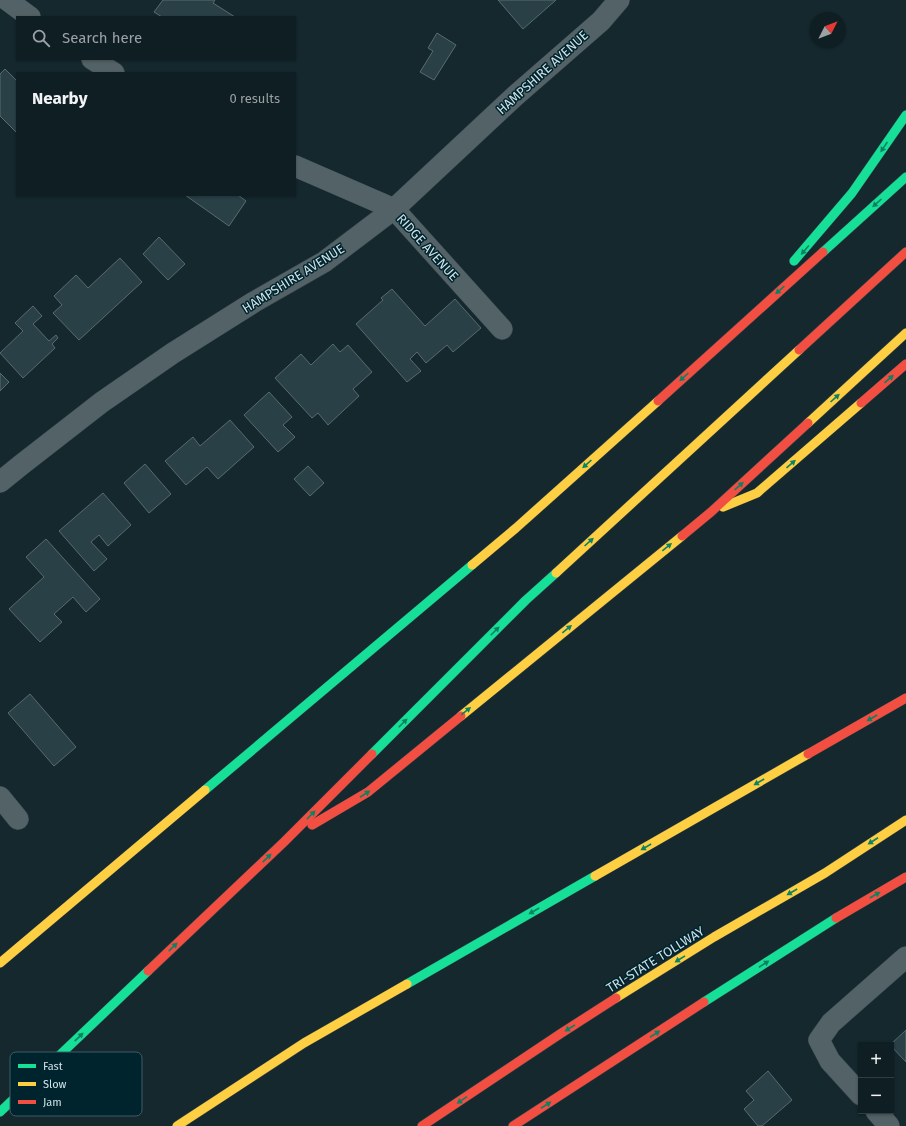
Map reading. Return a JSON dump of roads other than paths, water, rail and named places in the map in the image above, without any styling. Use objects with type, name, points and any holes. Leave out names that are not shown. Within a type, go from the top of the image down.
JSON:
[{"type":"highway","points":[[788,268],[852,193],[906,115]]},
{"type":"highway","points":[[0,962],[516,528],[906,177]]},
{"type":"highway","points":[[63,1052],[284,842],[526,600],[906,252]]},
{"type":"highway","points":[[704,359],[767,291]]},
{"type":"highway","points":[[284,842],[368,792],[711,512],[906,333]]},
{"type":"highway","points":[[711,512],[757,493],[906,364]]},
{"type":"highway","points":[[177,1126],[304,1043],[906,698]]},
{"type":"highway","name":"TRI-STATE TOLLWAY","points":[[422,1126],[560,1034],[714,937],[825,873],[906,820]]},
{"type":"highway","points":[[513,1126],[820,928],[906,877]]},
{"type":"highway","points":[[0,1112],[10,1102]]},
{"type":"street","points":[[7,0],[29,16]]},
{"type":"street","name":"HAMPSHIRE AVENUE","points":[[0,482],[21,464],[102,402],[154,366],[254,302],[324,262],[394,209],[515,96],[601,21],[619,0]]},
{"type":"street","points":[[94,60],[112,72]]},
{"type":"street","name":"RIDGE AVENUE","points":[[296,166],[394,209],[502,329]]},
{"type":"street","points":[[0,797],[18,819]]},
{"type":"street","points":[[858,1092],[830,1060],[819,1040],[831,1022],[906,957]]},
{"type":"street","points":[[879,1114],[889,1126]]}]
